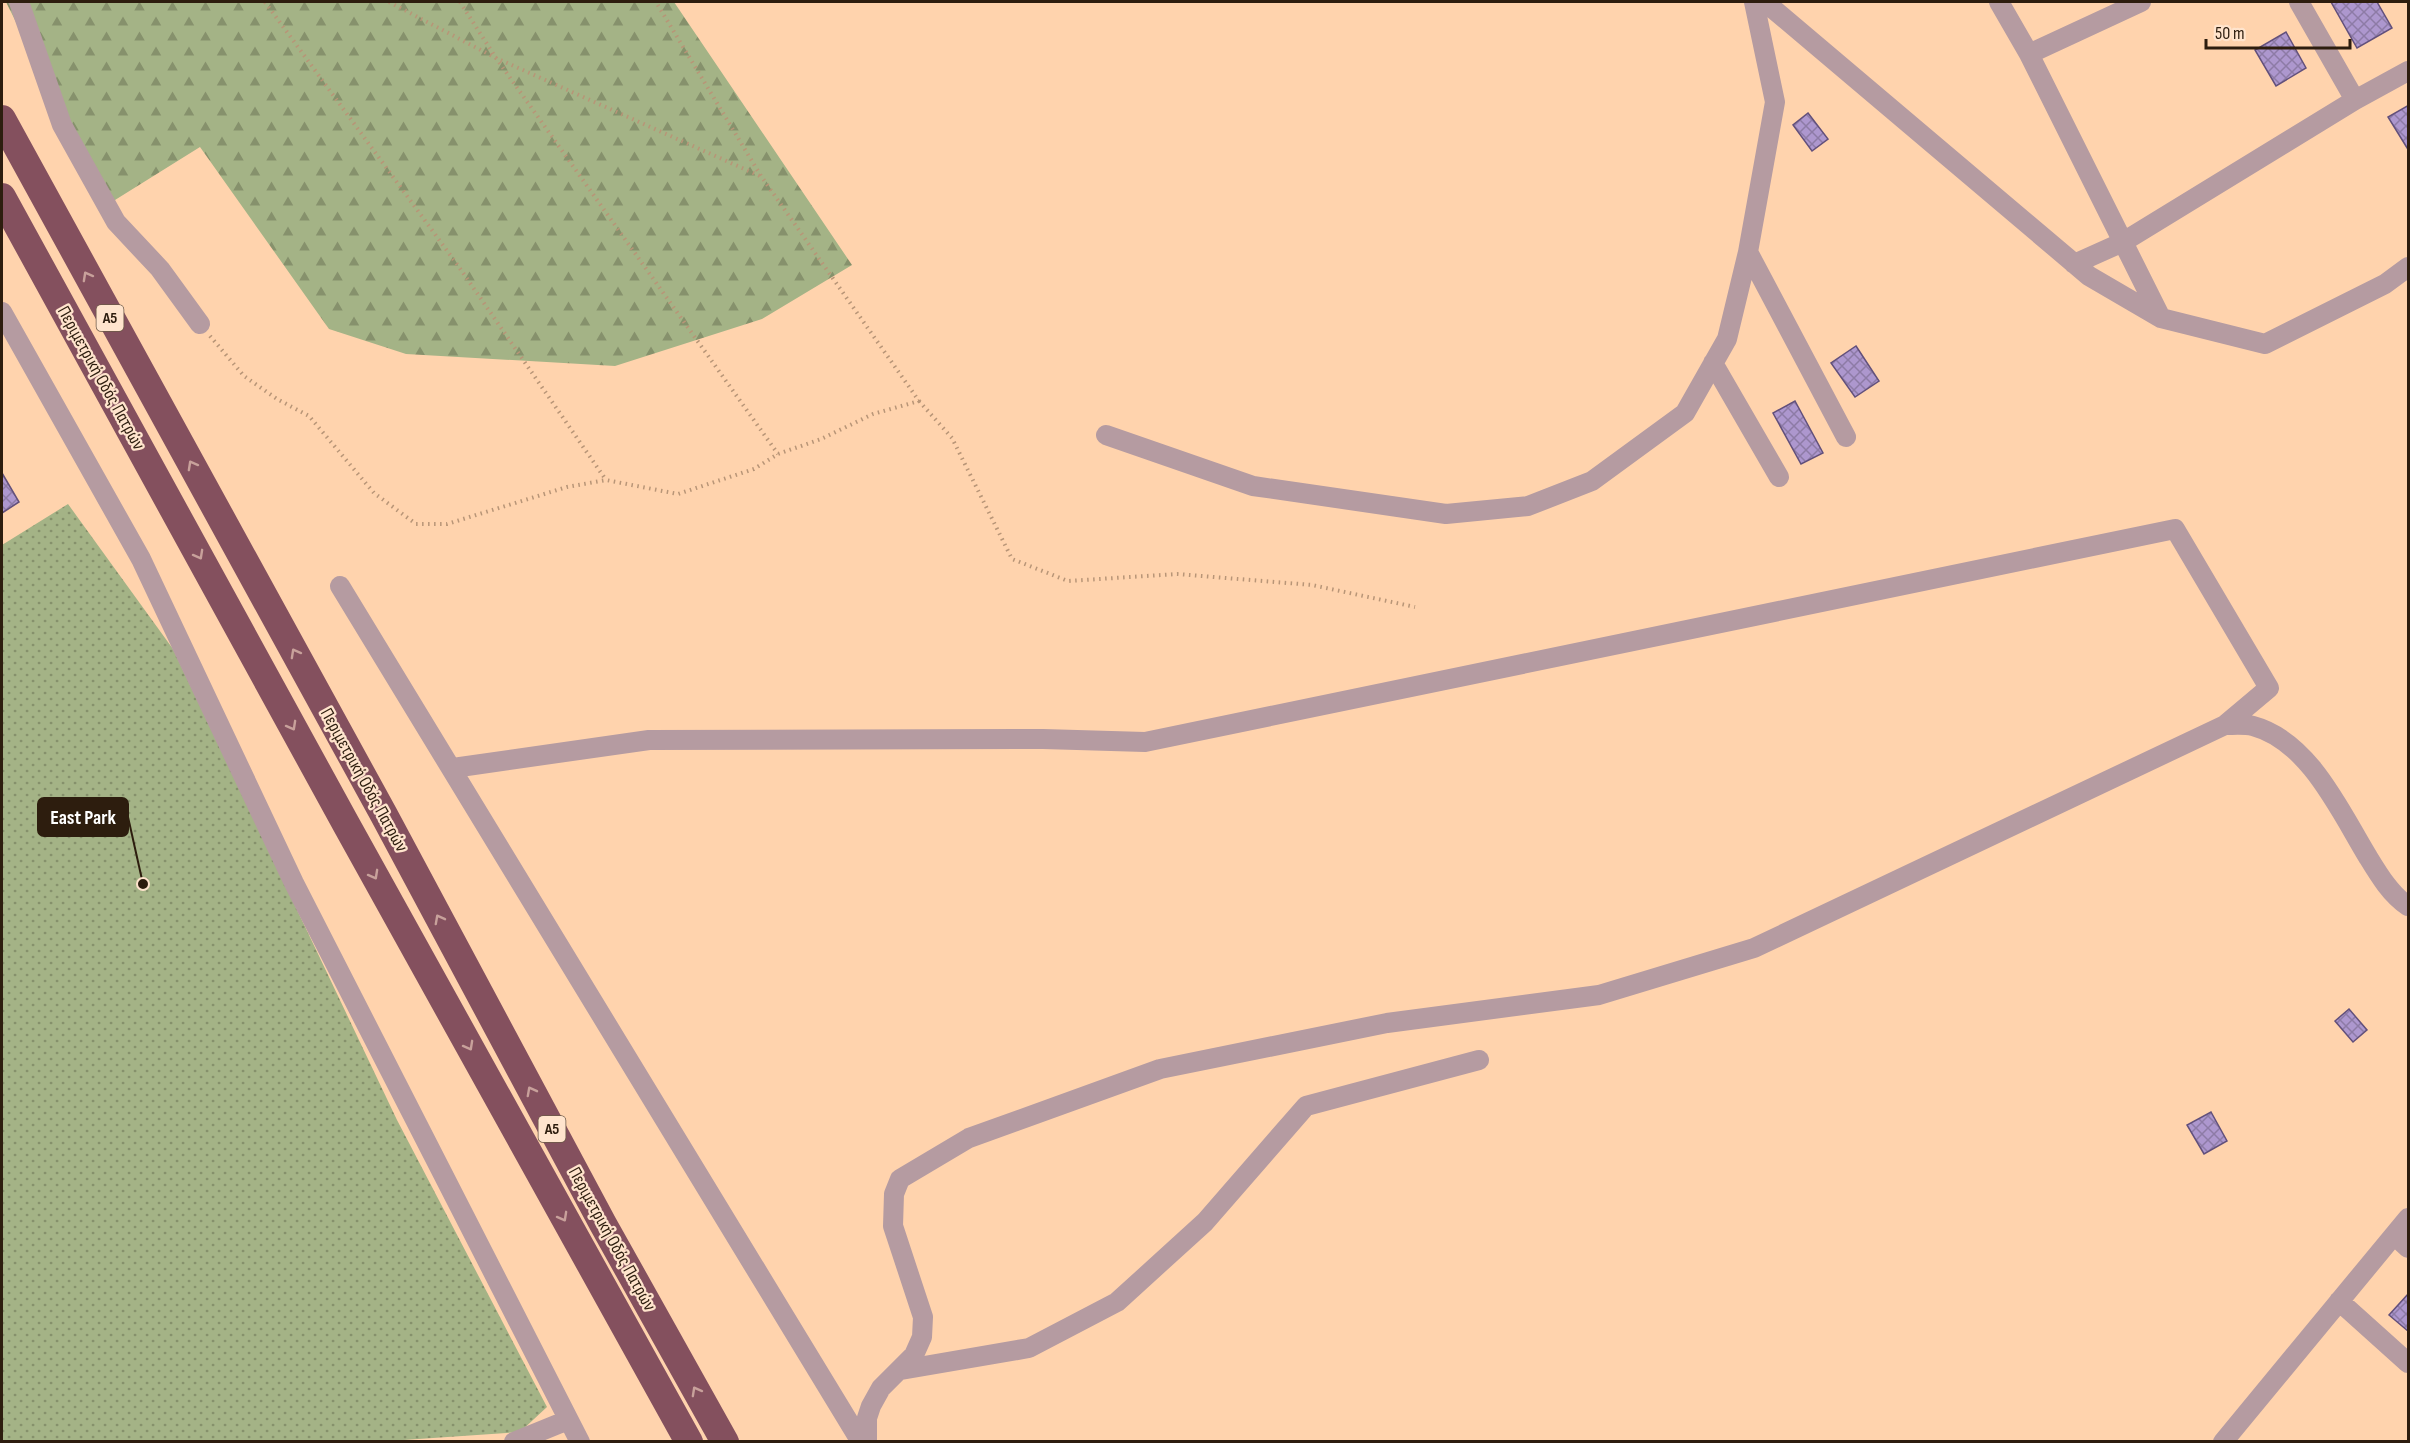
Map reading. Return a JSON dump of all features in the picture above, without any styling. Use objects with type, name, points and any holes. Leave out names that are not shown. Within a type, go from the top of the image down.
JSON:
[{"type":"highway","name":"Περιμετρική Οδός Πατρών","points":[[2,119],[378,805],[603,1224],[725,1442]]},
{"type":"highway","name":"Περιμετρική Οδός Πατρών","points":[[2,196],[346,824],[689,1442]]},
{"type":"street","points":[[19,2],[62,125],[116,222],[160,269],[200,324]]},
{"type":"street","points":[[1106,435],[1253,486],[1446,514],[1528,506],[1592,481],[1685,413],[1726,339],[1748,252],[1775,102],[1754,2]]},
{"type":"street","points":[[1765,2],[2089,276],[2161,318],[2265,344],[2385,284],[2409,267]]},
{"type":"street","points":[[1999,2],[2029,54],[2161,318]]},
{"type":"street","points":[[2029,54],[2141,2]]},
{"type":"street","points":[[2299,2],[2355,100]]},
{"type":"street","points":[[2074,264],[2123,242],[2355,100],[2409,71]]},
{"type":"street","points":[[1748,252],[1846,437]]},
{"type":"street","points":[[2,312],[141,559],[298,893],[580,1442]]},
{"type":"street","points":[[1713,363],[1779,477]]},
{"type":"street","points":[[453,768],[649,740],[1042,739],[1145,742],[2175,529],[2269,688],[2225,724],[1754,948],[1599,995],[1387,1023],[1160,1069],[969,1138],[900,1179],[894,1194],[893,1226],[923,1317],[922,1337],[914,1354],[901,1370],[881,1388],[867,1418],[867,1442]]},
{"type":"street","points":[[340,586],[453,768],[861,1442]]},
{"type":"street","points":[[2225,724],[2252,726],[2286,741],[2316,775],[2379,876],[2402,902],[2409,906]]},
{"type":"street","points":[[901,1370],[1029,1348],[1117,1302],[1205,1222],[1306,1106],[1479,1060]]},
{"type":"street","points":[[2223,1442],[2338,1301],[2401,1241],[2409,1218]]},
{"type":"street","points":[[2338,1301],[2409,1363]]},
{"type":"street","points":[[514,1442],[568,1420]]},
{"type":"path","points":[[265,2],[459,267],[606,480]]},
{"type":"path","points":[[388,2],[496,58],[760,176]]},
{"type":"path","points":[[460,2],[496,58],[778,454]]},
{"type":"path","points":[[656,2],[760,176],[919,401],[952,438],[1012,559],[1068,581],[1178,574],[1312,585],[1415,607]]},
{"type":"path","points":[[200,324],[244,376],[277,399],[309,416],[374,493],[416,524],[447,524],[567,487],[606,480],[678,494],[754,469],[778,454],[820,439],[873,414],[919,401]]},
{"type":"green space","points":[[6,2],[674,2],[852,265],[762,319],[615,366],[406,354],[329,329],[200,147],[107,205]]},
{"type":"green space","points":[[68,504],[173,649],[397,1120],[547,1407],[520,1432],[389,1441],[2,1442],[2,545]]},
{"type":"building","points":[[2331,2],[2377,2],[2392,28],[2357,48]]},
{"type":"building","points":[[2286,32],[2306,68],[2276,86],[2255,50]]},
{"type":"building","points":[[2409,105],[2409,151],[2388,117]]},
{"type":"building","points":[[1808,113],[1828,139],[1812,151],[1793,125]]},
{"type":"building","points":[[1856,346],[1879,381],[1855,397],[1831,363]]},
{"type":"building","points":[[1795,401],[1823,453],[1801,464],[1773,413]]},
{"type":"building","points":[[2,473],[19,502],[2,513]]},
{"type":"building","points":[[2349,1009],[2367,1030],[2353,1042],[2335,1021]]},
{"type":"building","points":[[2211,1112],[2227,1141],[2204,1154],[2187,1125]]},
{"type":"building","points":[[2409,1293],[2409,1332],[2389,1315]]},
{"type":"place","name":"East Park","points":[[143,884]]}]
